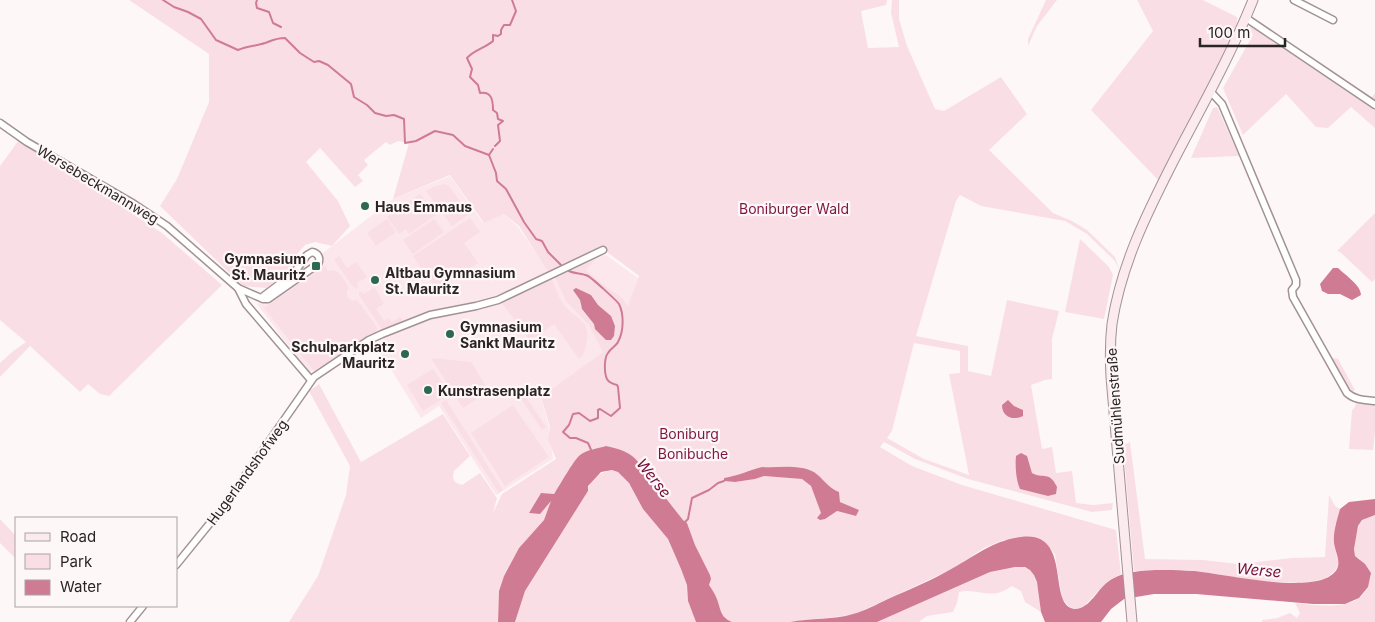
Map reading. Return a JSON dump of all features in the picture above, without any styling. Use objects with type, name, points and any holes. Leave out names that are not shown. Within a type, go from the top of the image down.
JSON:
[{"type":"street","name":"Sudmühlenstraße","points":[[1132,622],[1111,377],[1110,347],[1112,324],[1120,285],[1137,234],[1210,91],[1253,0]]},
{"type":"street","points":[[1294,0],[1333,20]]},
{"type":"street","points":[[1246,18],[1375,106]]},
{"type":"street","points":[[1210,91],[1222,104],[1296,280],[1296,285],[1292,290],[1293,297],[1346,393],[1356,399],[1375,401]]},
{"type":"street","name":"Wersebeckmannweg","points":[[0,123],[27,142],[155,217],[238,288],[261,298]]},
{"type":"street","points":[[312,378],[380,334],[430,315],[498,300],[604,250]]},
{"type":"street","points":[[312,252],[318,255],[319,262],[316,266],[271,298],[266,300],[261,298],[294,273],[308,253],[312,252]]},
{"type":"street","name":"Wersebeckmannweg","points":[[238,288],[246,304],[312,378]]},
{"type":"street","name":"Hugerlandshofweg","points":[[178,563],[224,506],[310,384],[312,378]]},
{"type":"street","points":[[130,622],[142,607]]},
{"type":"shaded area","name":"Gymnasium Sankt Mauritz","points":[[450,176],[483,223],[504,214],[518,227],[550,273],[606,255],[638,278],[629,307],[603,352],[541,398],[549,427],[553,459],[496,495],[439,406],[421,418],[371,337],[309,373],[257,304],[393,199]]},
{"type":"green space","points":[[129,0],[887,0],[886,5],[861,11],[868,48],[899,47],[891,13],[892,0],[899,0],[899,19],[907,46],[935,109],[944,111],[1001,77],[1027,114],[989,150],[1053,213],[1087,230],[1115,257],[1120,271],[1115,261],[1087,234],[1065,221],[981,206],[960,195],[956,201],[916,336],[968,346],[968,371],[991,376],[1007,300],[1059,311],[1052,339],[1052,379],[1031,385],[1042,449],[1052,447],[1056,473],[1072,471],[1076,503],[1093,505],[1113,503],[1112,510],[1092,512],[968,479],[915,459],[884,442],[880,447],[912,466],[962,485],[1116,530],[1121,574],[1108,581],[1084,606],[1076,609],[1069,607],[1062,598],[1055,555],[1050,548],[1003,540],[984,548],[952,569],[853,615],[789,622],[732,622],[725,619],[720,611],[717,598],[709,585],[710,575],[695,545],[687,523],[657,487],[653,486],[639,461],[606,446],[589,450],[580,455],[553,495],[541,493],[529,513],[538,513],[552,500],[544,520],[519,548],[504,576],[499,591],[498,622],[289,622],[318,576],[346,495],[350,466],[309,391],[319,384],[361,462],[443,414],[470,456],[454,471],[453,478],[455,482],[462,485],[480,473],[497,498],[493,513],[502,494],[556,459],[548,440],[550,427],[541,397],[603,352],[589,325],[566,301],[554,275],[595,260],[586,270],[621,297],[628,306],[639,276],[607,252],[551,272],[547,270],[519,226],[504,214],[484,223],[450,175],[393,199],[409,143],[398,141],[390,145],[386,142],[364,160],[368,165],[358,175],[363,181],[355,187],[320,148],[306,162],[338,201],[350,226],[332,246],[315,242],[305,245],[298,253],[294,268],[266,288],[243,286],[160,206],[177,179],[209,102],[209,54]],"holes":[[[586,293],[590,294],[598,305],[611,316],[595,325],[580,305],[580,300]],[[914,343],[960,351],[960,373],[949,374],[969,475],[924,459],[887,438],[892,431]],[[1016,460],[1028,460],[1032,473],[1048,477],[1056,484],[1056,494],[1048,496],[1020,489]],[[762,467],[795,467],[808,470],[814,472],[839,492],[840,502],[859,510],[856,516],[836,511],[821,513],[811,486],[802,479],[764,476],[735,482],[724,481],[724,478]]]},
{"type":"green space","points":[[1046,0],[1057,0],[1037,26],[1028,46],[1028,39]]},
{"type":"green space","points":[[1137,0],[1203,0],[1237,17],[1237,23],[1218,67],[1162,172],[1160,182],[1091,110],[1153,31]]},
{"type":"green space","points":[[1251,24],[1370,99],[1375,93],[1375,128],[1351,107],[1328,128],[1316,127],[1286,94],[1243,135],[1223,88],[1253,35],[1250,28]]},
{"type":"green space","points":[[1217,107],[1239,156],[1191,158],[1213,108]]},
{"type":"green space","points":[[19,140],[162,233],[222,285],[109,396],[100,394],[88,384],[80,392],[30,346],[0,377],[0,363],[26,342],[0,320],[0,166]]},
{"type":"green space","points":[[444,184],[449,186],[469,214],[452,226],[426,191]]},
{"type":"green space","points":[[420,194],[436,215],[409,234],[406,229],[399,234],[387,217]]},
{"type":"green space","points":[[1375,213],[1375,279],[1372,282],[1337,251]]},
{"type":"green space","points":[[470,218],[480,232],[464,243],[478,263],[437,291],[413,256]]},
{"type":"green space","points":[[387,219],[396,232],[376,246],[367,233]]},
{"type":"green space","points":[[434,219],[444,232],[413,254],[403,240]]},
{"type":"green space","points":[[1080,239],[1109,267],[1113,275],[1104,319],[1065,312]]},
{"type":"green space","points":[[339,256],[347,268],[356,262],[367,277],[357,283],[357,289],[353,287],[334,260]]},
{"type":"green space","points":[[325,266],[328,271],[332,270],[341,275],[349,288],[347,296],[352,301],[357,300],[377,327],[376,333],[314,371],[264,308]]},
{"type":"green space","points":[[551,277],[563,303],[583,322],[587,330],[585,351],[579,359],[554,324],[530,341],[499,299]]},
{"type":"green space","points":[[374,287],[384,303],[376,309],[384,321],[389,318],[392,322],[400,317],[404,323],[384,331],[381,328],[359,295],[359,292],[365,294]]},
{"type":"green space","points":[[431,358],[471,362],[489,391],[463,408]]},
{"type":"green space","points":[[1338,359],[1355,390],[1351,393],[1347,393],[1328,360]]},
{"type":"green space","name":"Kunstrasenplatz","points":[[433,369],[450,394],[423,411],[407,385]]},
{"type":"green space","points":[[520,388],[546,427],[542,430],[516,391]]},
{"type":"green space","points":[[446,400],[503,490],[499,493],[441,403]]},
{"type":"green space","points":[[1356,402],[1375,405],[1373,450],[1349,449],[1352,410]]},
{"type":"green space","points":[[513,405],[549,457],[505,486],[471,433]]},
{"type":"green space","points":[[1130,442],[1145,559],[1203,560],[1238,564],[1292,558],[1325,557],[1329,495],[1335,506],[1340,509],[1334,535],[1338,560],[1336,569],[1326,577],[1311,582],[1292,583],[1270,582],[1188,570],[1134,571],[1123,445]]},
{"type":"green space","points":[[612,470],[618,472],[629,483],[643,509],[668,539],[687,585],[688,601],[696,622],[515,622],[525,591],[588,491],[593,479],[604,472]]},
{"type":"green space","points":[[1375,515],[1375,622],[1262,622],[1262,620],[1277,618],[1290,613],[1297,618],[1300,613],[1295,603],[1335,605],[1358,599],[1368,587],[1360,559],[1355,556],[1356,537],[1361,522]]},
{"type":"green space","points":[[0,519],[15,535],[15,558],[0,543]]},
{"type":"green space","points":[[1015,567],[1027,568],[1036,578],[1041,612],[1025,602],[1021,591],[1012,586],[1002,592],[995,593],[959,592],[953,612],[927,616],[919,622],[877,622],[990,572]]},
{"type":"water","points":[[1333,268],[1338,268],[1352,280],[1361,295],[1352,300],[1340,294],[1328,294],[1322,291],[1320,284]]},
{"type":"water","points":[[576,288],[591,295],[598,305],[611,316],[615,326],[614,336],[611,340],[606,340],[595,329],[594,324],[582,309],[580,300],[573,290]]},
{"type":"water","points":[[1008,400],[1014,406],[1023,410],[1023,416],[1012,418],[1006,415],[1002,405]]},
{"type":"water","points":[[606,446],[624,451],[636,459],[653,486],[657,487],[687,523],[695,545],[710,575],[709,585],[725,618],[732,622],[696,622],[688,601],[687,585],[668,539],[643,509],[629,483],[618,472],[612,470],[601,472],[588,486],[588,491],[525,591],[515,622],[498,622],[499,591],[504,576],[519,548],[544,520],[551,501],[540,514],[529,513],[541,493],[554,494],[580,455],[589,450]]},
{"type":"water","points":[[1021,453],[1027,456],[1032,473],[1052,479],[1057,487],[1056,494],[1048,496],[1020,489],[1017,477],[1016,456]]},
{"type":"water","points":[[762,467],[795,467],[814,472],[839,492],[840,502],[859,510],[856,516],[837,511],[820,520],[817,518],[821,513],[811,486],[802,479],[764,476],[735,482],[724,481],[724,478]]},
{"type":"water","points":[[1375,499],[1375,515],[1362,520],[1358,526],[1354,549],[1355,556],[1365,564],[1371,573],[1368,587],[1359,598],[1345,604],[1313,604],[1196,594],[1154,594],[1124,599],[1111,609],[1101,622],[1045,622],[1041,612],[1037,582],[1034,575],[1025,567],[1015,567],[990,572],[877,622],[790,622],[846,616],[862,611],[938,576],[1002,541],[1021,537],[1037,538],[1048,545],[1054,556],[1062,596],[1067,605],[1075,609],[1085,606],[1112,579],[1124,574],[1140,571],[1194,571],[1270,582],[1312,582],[1327,577],[1337,569],[1338,559],[1334,539],[1340,509],[1349,502]]},
{"type":"waterway","points":[[163,0],[201,19],[216,40],[238,50],[285,38],[300,53],[314,62],[319,61],[328,65],[351,84],[354,97],[367,105],[375,113],[386,116],[394,115],[404,119],[405,143],[416,141],[435,131],[453,135],[465,146],[489,155],[497,181],[506,189],[524,222],[536,239],[542,241],[548,252],[561,265]]},
{"type":"waterway","points":[[257,0],[257,8],[269,12],[273,23],[281,27]]},
{"type":"waterway","points":[[495,146],[500,141],[498,125],[503,121],[498,119],[497,113],[493,110],[492,100],[489,95],[480,93],[478,85],[470,77],[472,69],[467,58],[493,41],[493,35],[498,36],[501,34],[504,25],[510,25],[516,11],[512,0]]},
{"type":"waterway","points":[[489,155],[493,149]]},
{"type":"waterway","points":[[569,271],[588,276],[621,308],[622,328],[620,338],[607,355],[605,366],[607,379],[618,387],[620,408],[611,416],[600,409],[598,410],[598,418],[590,421],[579,413],[573,414],[569,425],[563,432],[570,438],[576,438],[588,443],[592,452]]},
{"type":"waterway","points":[[684,523],[688,519],[692,498],[724,481]]},
{"type":"place","name":"Haus Emmaus","points":[[365,206]]},
{"type":"place","name":"Gymnasium St. Mauritz","points":[[316,266]]},
{"type":"place","name":"Altbau Gymnasium St. Mauritz","points":[[375,280]]},
{"type":"place","name":"Gymnasium Sankt Mauritz","points":[[450,334]]},
{"type":"place","name":"Schulparkplatz Mauritz","points":[[405,354]]},
{"type":"place","name":"Kunstrasenplatz","points":[[428,390]]},
{"type":"park label","name":"Boniburger Wald","points":[[794,208]]},
{"type":"park label","name":"Boniburg","points":[[689,433]]},
{"type":"park label","name":"Bonibuche","points":[[693,453]]},
{"type":"water label","name":"Werse","points":[[654,478]]},
{"type":"water label","name":"Werse","points":[[1259,570]]}]
